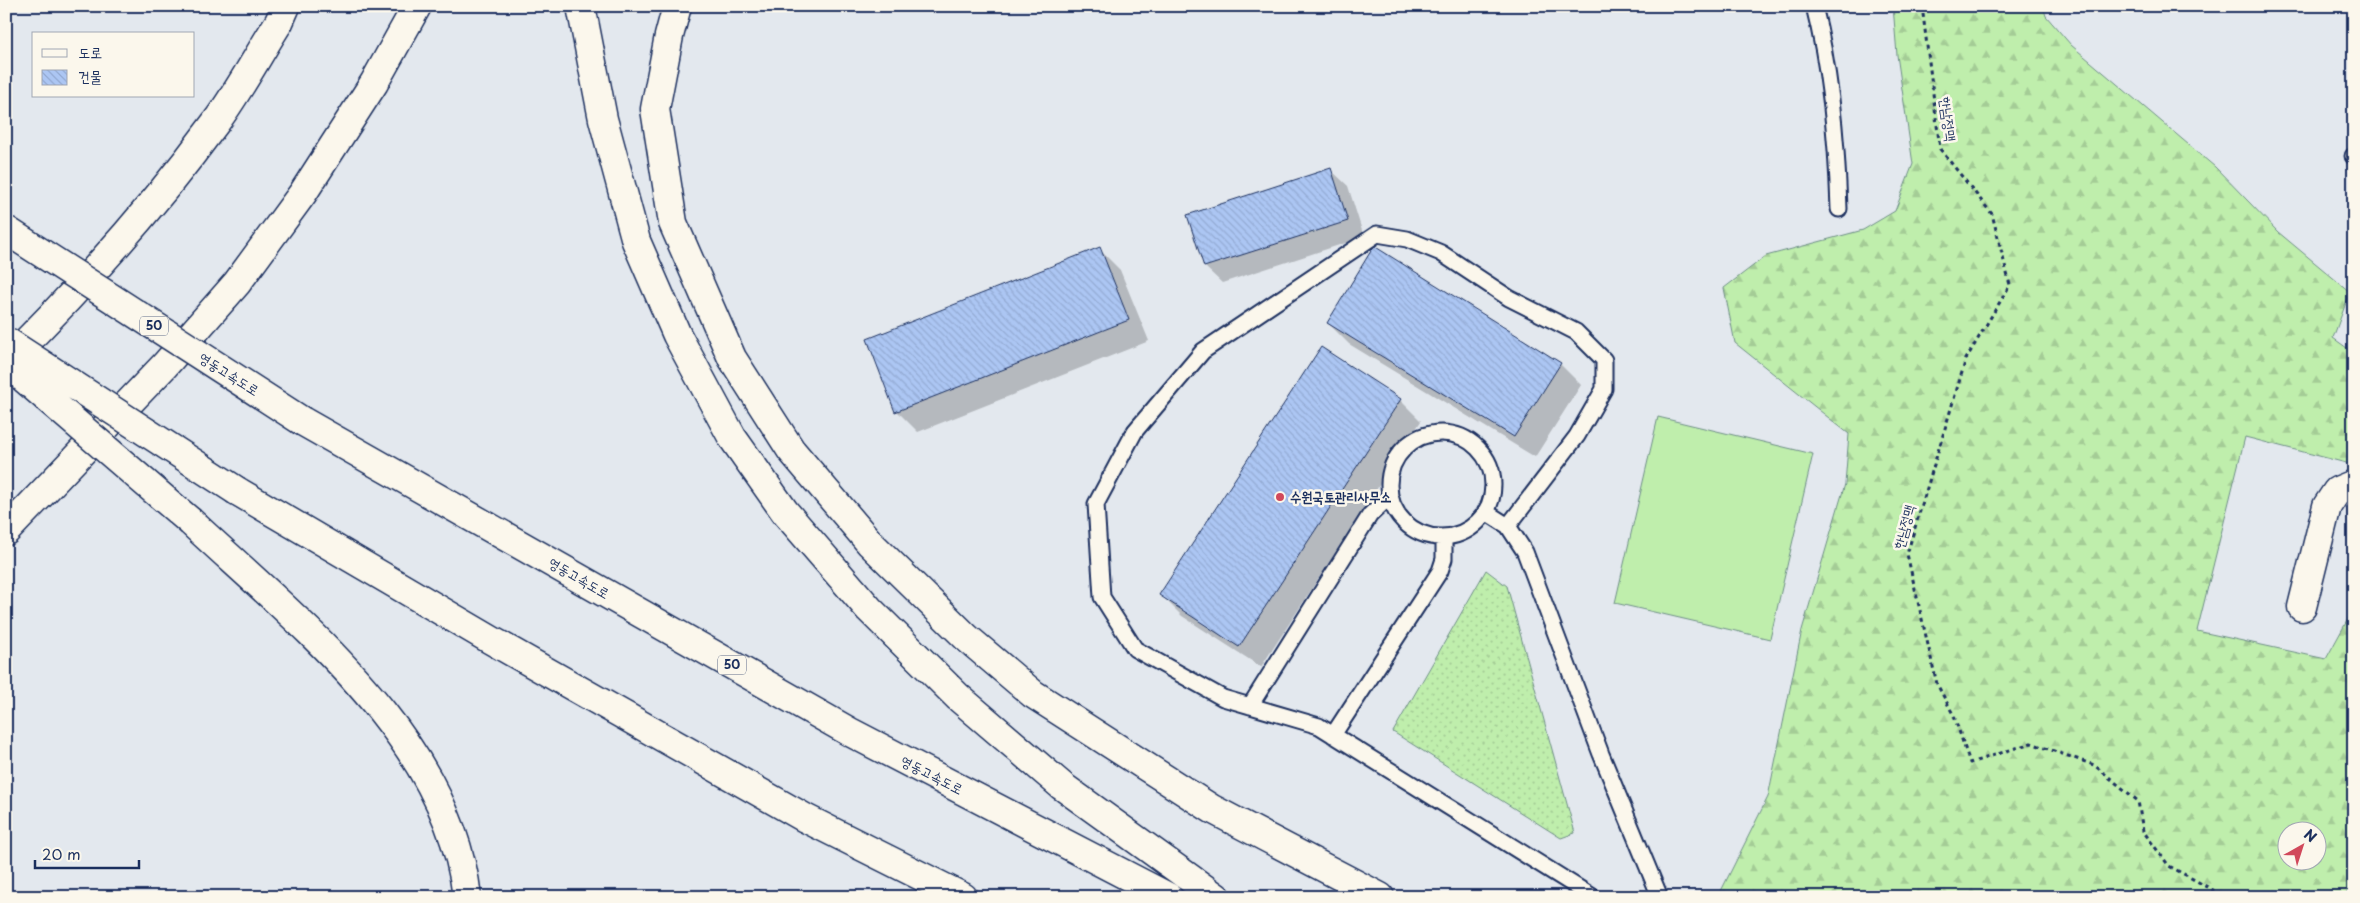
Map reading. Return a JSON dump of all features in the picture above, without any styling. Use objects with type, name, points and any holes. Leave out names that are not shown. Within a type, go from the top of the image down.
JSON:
[{"type":"main road","points":[[286,6],[279,22],[218,120],[155,203],[56,313],[6,362],[191,522],[319,641],[363,688],[400,734],[425,775],[448,821],[464,869],[467,897]]},
{"type":"main road","points":[[6,531],[165,364],[237,283],[303,193],[334,146],[374,83],[417,6]]},
{"type":"main road","points":[[581,6],[603,119],[636,241],[677,335],[732,437],[769,489],[786,512],[869,609],[958,697],[1062,786],[1216,897]]},
{"type":"main road","points":[[677,6],[669,36],[655,109],[673,223],[732,358],[791,450],[870,543],[966,638],[1033,694],[1212,809],[1380,897]]},
{"type":"main road","name":"영동고속도로","points":[[6,230],[302,421],[850,732],[1168,897]]},
{"type":"main road","points":[[6,341],[237,491],[490,640],[805,818],[963,897]]},
{"type":"main road","points":[[2302,607],[2327,506],[2336,491],[2354,484]]},
{"type":"lane","points":[[1814,6],[1823,42],[1837,148],[1839,209]]},
{"type":"lane","points":[[1508,526],[1577,436],[1600,397],[1604,389],[1604,360],[1576,332],[1510,298],[1441,253],[1407,239],[1377,234],[1203,351],[1135,431],[1096,504],[1102,596],[1135,649],[1223,698],[1319,726],[1593,897]]},
{"type":"lane","points":[[1431,433],[1448,433],[1464,438],[1478,448],[1488,462],[1493,478],[1492,496],[1486,512],[1474,526],[1459,534],[1444,536],[1424,534],[1409,526],[1397,512],[1390,496],[1389,480],[1393,464],[1402,450],[1415,439],[1431,433]]},
{"type":"lane","points":[[1250,706],[1370,515],[1390,496]]},
{"type":"lane","points":[[1486,512],[1508,526],[1525,552],[1601,754],[1660,897]]},
{"type":"lane","points":[[1333,735],[1440,571],[1444,559],[1444,536]]},
{"type":"path","name":"한남정맥","points":[[1922,6],[1940,148],[1992,214],[2010,285],[1966,359],[1907,554],[1937,684],[1954,716],[1970,763],[2032,743],[2094,765],[2138,801],[2143,831],[2169,866],[2214,890],[2209,897]]},
{"type":"green space","points":[[1893,6],[2043,6],[2046,16],[2071,45],[2215,167],[2278,232],[2350,292],[2333,338],[2354,353],[2354,465],[2245,437],[2197,631],[2326,659],[2354,608],[2354,885],[2342,897],[1718,897],[1768,797],[1802,630],[1845,484],[1849,434],[1735,343],[1724,288],[1766,256],[1863,230],[1895,211],[1913,164],[1897,55]]},
{"type":"green space","points":[[1658,417],[1813,454],[1770,639],[1615,603]]},
{"type":"green space","points":[[1486,570],[1507,586],[1575,833],[1561,838],[1393,732]]},
{"type":"building","points":[[1331,168],[1348,221],[1204,267],[1187,215]]},
{"type":"building","points":[[1374,246],[1561,363],[1514,437],[1327,323]]},
{"type":"building","points":[[1100,247],[1129,320],[895,412],[867,339]]},
{"type":"building","name":"수원국토관리사무소","points":[[1321,347],[1401,399],[1239,647],[1159,595]]},
{"type":"place","name":"수원국토관리사무소","points":[[1280,497]]}]
